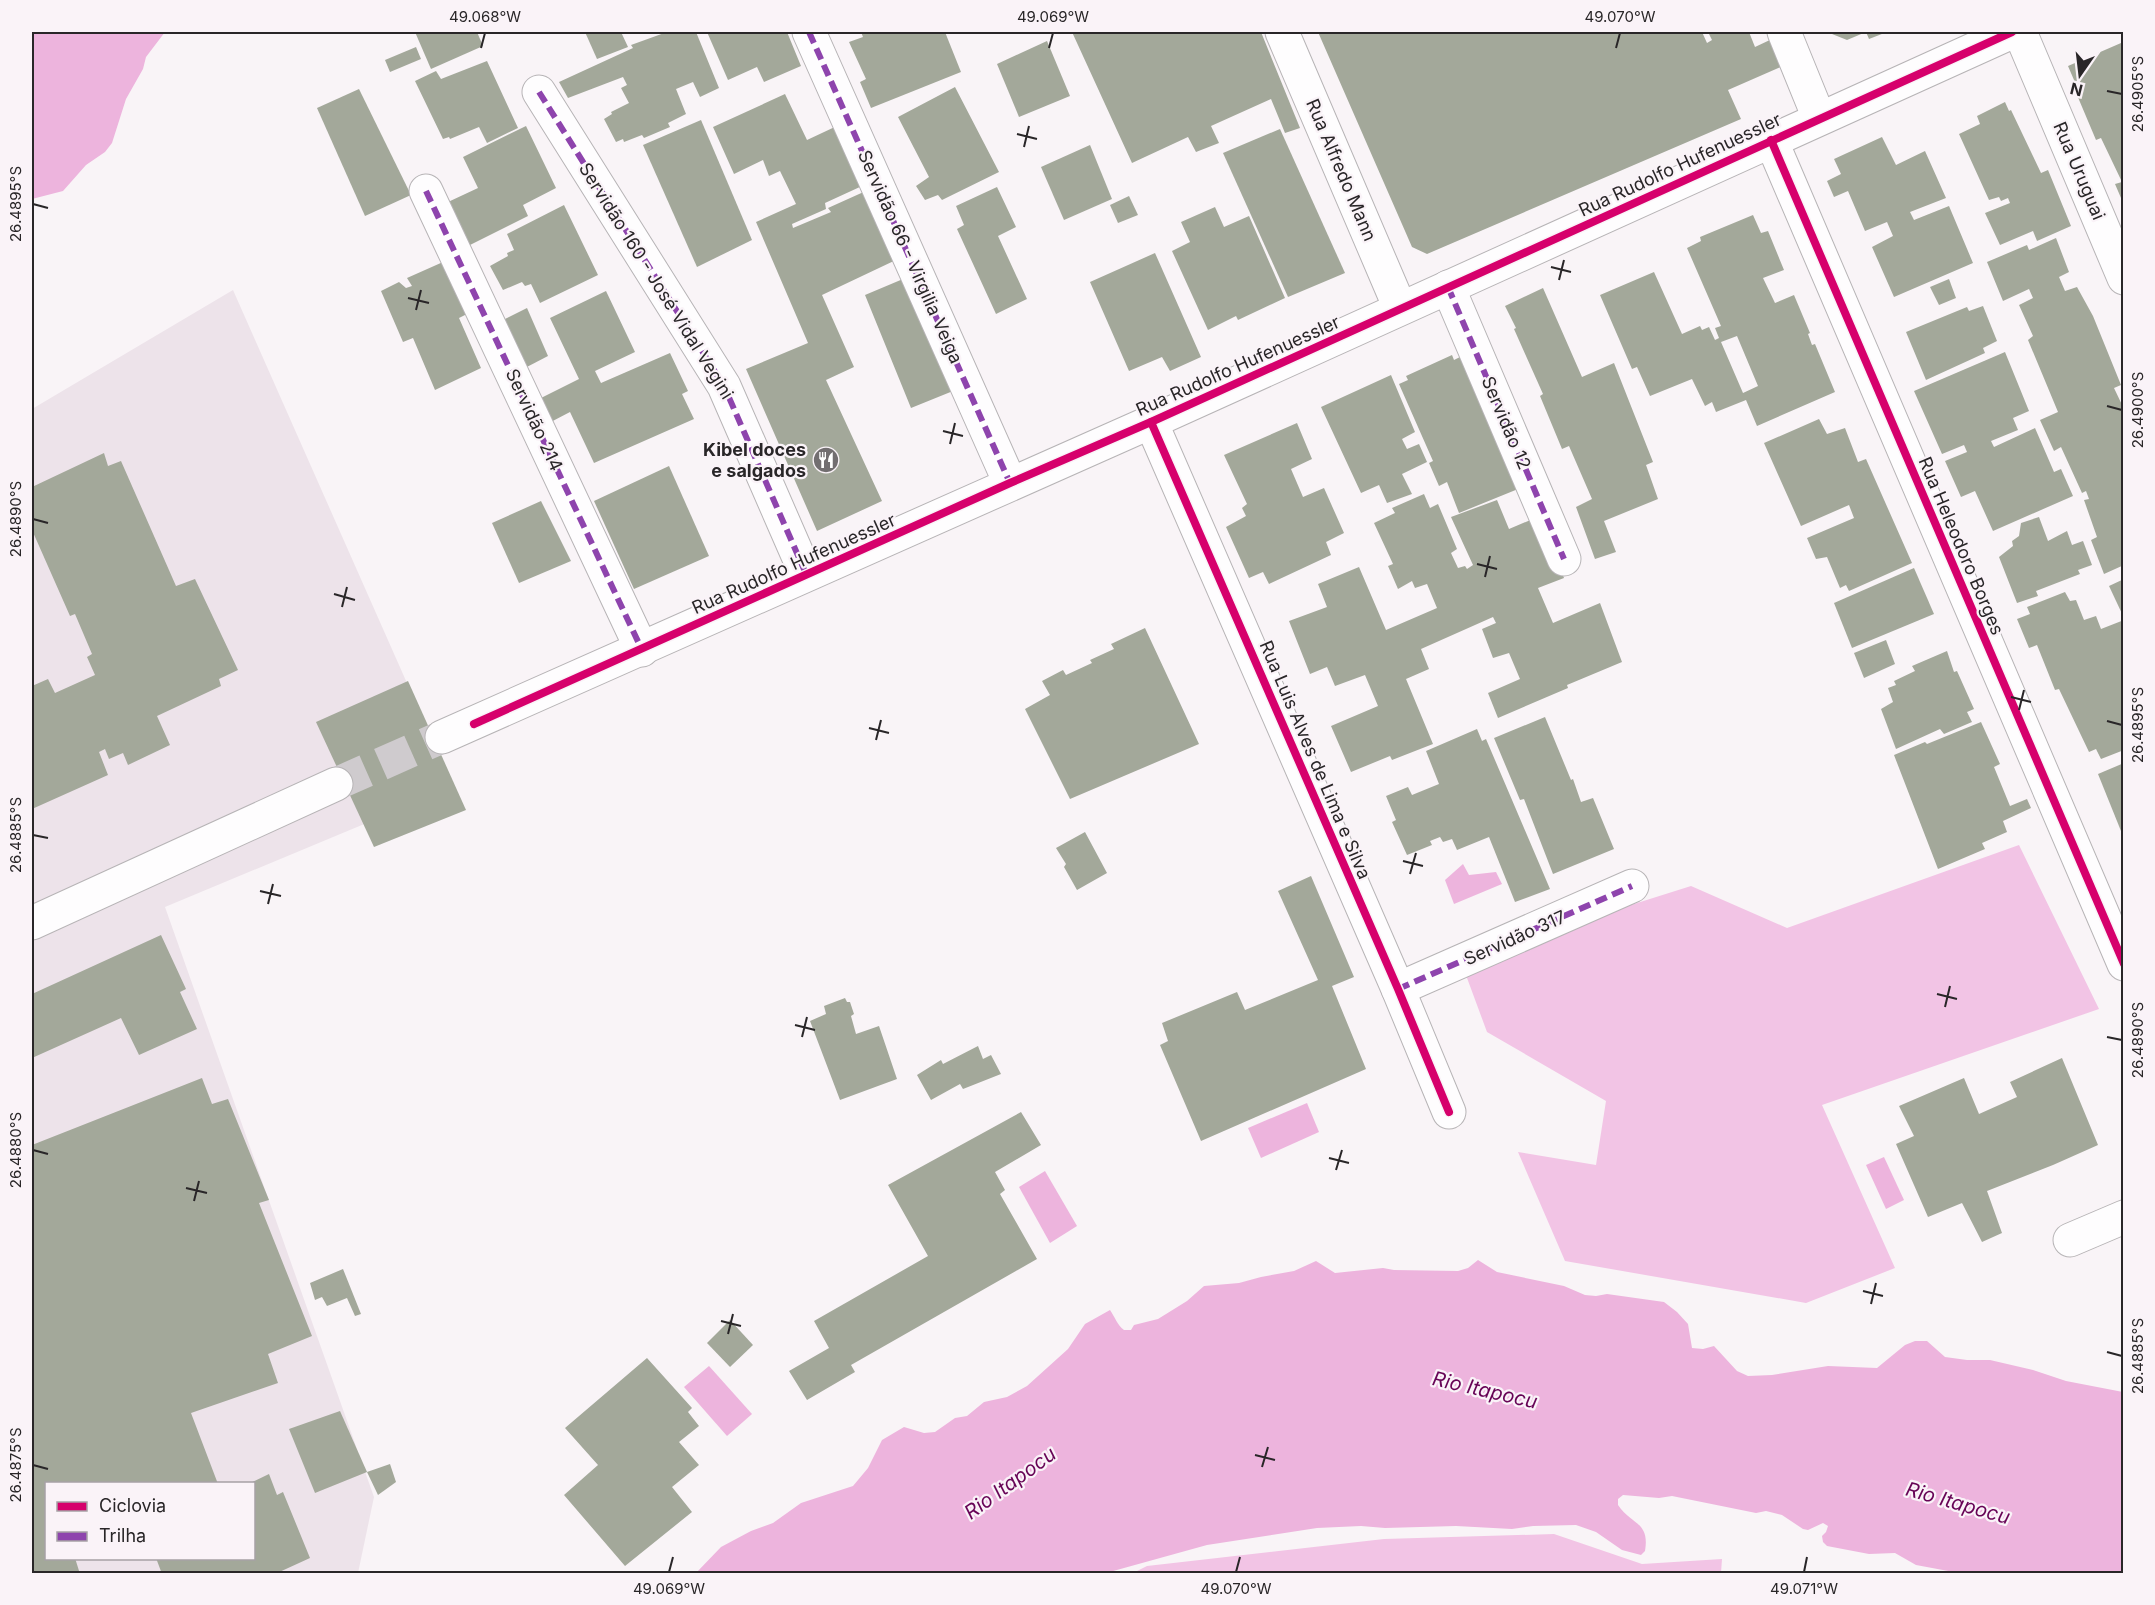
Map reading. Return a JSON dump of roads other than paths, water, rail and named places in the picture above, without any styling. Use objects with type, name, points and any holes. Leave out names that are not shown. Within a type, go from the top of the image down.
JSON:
[{"type":"street","name":"Servidão 66 - Virgilia Veiga","points":[[809,32],[1010,483]]},
{"type":"street","name":"Rua Alfredo Mann","points":[[1282,32],[1400,308]]},
{"type":"street","points":[[1784,32],[1819,118]]},
{"type":"street","name":"Rua Rudolfo Hufenuessler","points":[[442,737],[1151,422],[2012,32]]},
{"type":"street","name":"Rua Uruguai","points":[[2020,32],[2124,278]]},
{"type":"street","name":"Servidão 160 - José Vidal Vegini","points":[[539,92],[724,386],[806,574]]},
{"type":"street","name":"Rua Heleodoro Borges","points":[[1771,140],[2124,964]]},
{"type":"street","name":"Servidão 214","points":[[426,191],[642,650]]},
{"type":"street","name":"Servidão 12","points":[[1448,287],[1564,559]]},
{"type":"street","name":"Rua Luis Alves de Lima e Silva","points":[[1151,422],[1398,989],[1449,1112]]},
{"type":"street","points":[[32,922],[336,784]]},
{"type":"street","name":"Servidão 317","points":[[1398,989],[1632,886]]},
{"type":"street","points":[[2070,1240],[2124,1217]]},
{"type":"water","points":[[32,32],[165,32],[146,57],[143,69],[126,99],[112,143],[105,152],[86,165],[63,191],[32,199]]},
{"type":"water","points":[[1463,864],[1469,875],[1496,872],[1502,884],[1454,904],[1445,880]]},
{"type":"water","points":[[1307,1103],[1319,1132],[1261,1158],[1248,1128]]},
{"type":"water","points":[[1884,1157],[1904,1200],[1886,1209],[1866,1165]]},
{"type":"water","points":[[1045,1171],[1077,1226],[1050,1243],[1019,1187]]},
{"type":"water","name":"Rio Itapocu","points":[[1478,1260],[1497,1272],[1564,1286],[1585,1295],[1607,1294],[1664,1302],[1688,1324],[1692,1348],[1703,1349],[1714,1346],[1737,1371],[1748,1376],[1772,1375],[1828,1366],[1877,1368],[1905,1345],[1915,1341],[1927,1341],[1945,1357],[1990,1360],[2033,1370],[2066,1381],[2123,1392],[2123,1573],[1959,1573],[1916,1565],[1895,1553],[1869,1554],[1827,1546],[1822,1536],[1828,1526],[1823,1523],[1808,1530],[1782,1515],[1766,1511],[1756,1513],[1672,1496],[1659,1498],[1623,1495],[1618,1499],[1618,1505],[1645,1534],[1645,1551],[1641,1555],[1622,1550],[1596,1532],[1576,1525],[1512,1529],[1456,1526],[1385,1528],[1361,1526],[1317,1528],[1207,1545],[1106,1573],[696,1573],[721,1547],[751,1531],[773,1523],[801,1503],[853,1486],[868,1468],[882,1440],[904,1427],[924,1433],[935,1432],[955,1418],[967,1416],[984,1402],[1007,1397],[1027,1386],[1068,1349],[1085,1324],[1110,1310],[1124,1330],[1131,1330],[1134,1325],[1158,1319],[1187,1301],[1204,1286],[1239,1283],[1294,1271],[1316,1261],[1335,1273],[1383,1268],[1458,1271],[1468,1268]]},
{"type":"water","points":[[709,1366],[752,1414],[727,1436],[684,1387]]},
{"type":"tunnel","points":[[336,784],[442,737]]},
{"type":"place","name":"Kibel doces e salgados","points":[[826,460]]}]
